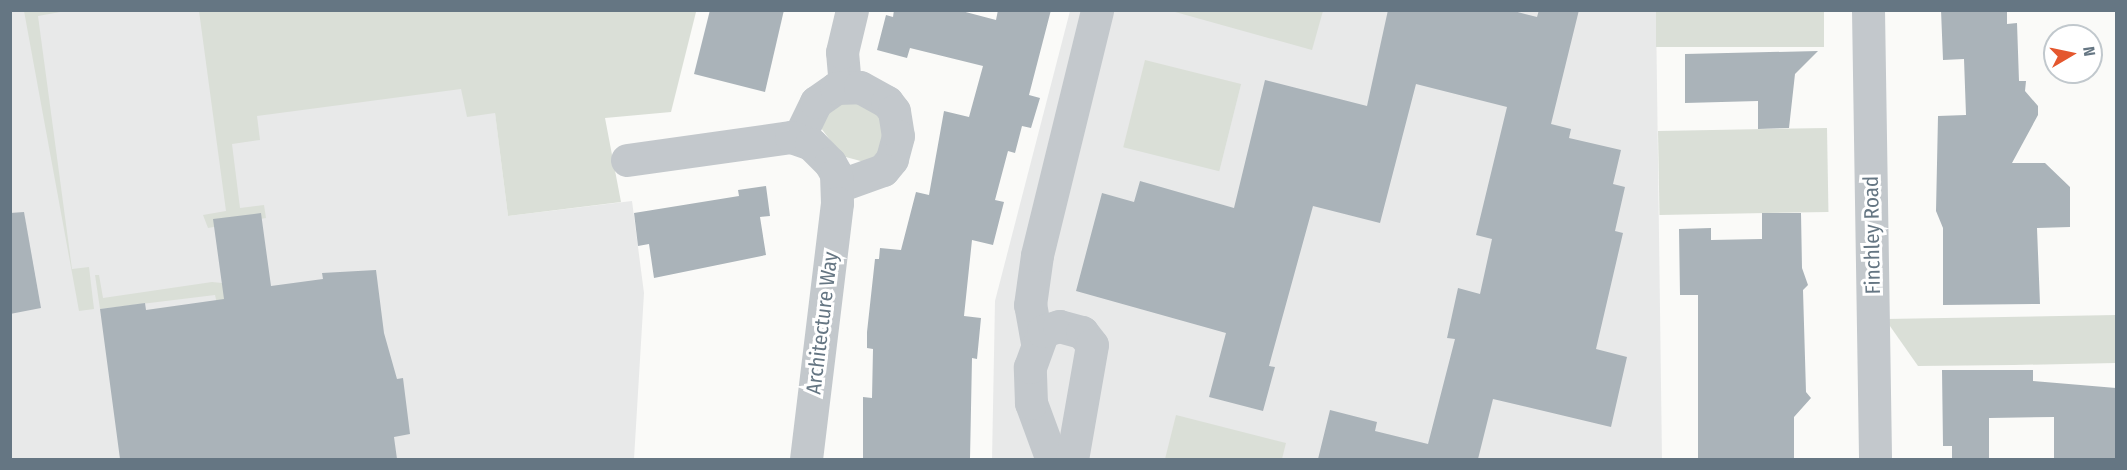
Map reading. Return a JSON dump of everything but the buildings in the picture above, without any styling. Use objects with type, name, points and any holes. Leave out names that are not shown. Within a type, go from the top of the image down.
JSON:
[{"type":"street","points":[[845,86],[842,52],[852,10]]},
{"type":"street","name":"Finchley Road","points":[[1868,10],[1875,459]]},
{"type":"street","points":[[1037,344],[1030,305],[1037,255],[1097,11]]},
{"type":"street","points":[[627,160],[798,139],[821,152],[836,174],[838,186],[883,170],[898,136],[894,111],[887,102],[869,90],[845,86],[816,102],[798,139]]},
{"type":"street","name":"Architecture Way","points":[[806,459],[838,186]]},
{"type":"street","points":[[1052,459],[1031,403],[1030,367],[1043,332],[1059,326],[1082,332],[1092,345],[1072,459]]},
{"type":"shaded area","points":[[696,10],[696,12],[671,112],[605,118],[621,202],[508,216],[495,113],[467,117],[461,89],[257,116],[260,140],[232,144],[240,208],[264,205],[266,218],[208,228],[203,215],[226,211],[199,11]]},
{"type":"shaded area","points":[[1168,10],[1323,10],[1323,11],[1312,50]]},
{"type":"shaded area","points":[[10,11],[204,11],[491,80],[508,216],[632,201],[644,293],[634,459],[11,459]]},
{"type":"shaded area","points":[[24,11],[66,11],[38,16],[72,269],[89,267],[94,309],[79,311]]},
{"type":"shaded area","points":[[1070,11],[1656,11],[1662,459],[992,460],[995,301]]},
{"type":"shaded area","points":[[1656,11],[1824,11],[1824,47],[1656,47]]},
{"type":"shaded area","points":[[1145,60],[1241,84],[1219,171],[1123,147]]},
{"type":"shaded area","points":[[854,99],[880,114],[884,146],[868,163],[842,156],[821,128],[824,110]]},
{"type":"shaded area","points":[[1827,128],[1828,212],[1659,215],[1658,131]]},
{"type":"shaded area","points":[[95,275],[99,275],[103,298],[212,282],[222,283],[230,302],[217,304],[215,295],[100,309]]},
{"type":"shaded area","points":[[2116,315],[2116,363],[2014,365],[1918,366],[1885,319]]},
{"type":"shaded area","points":[[1176,415],[1286,443],[1282,459],[1165,459]]}]
